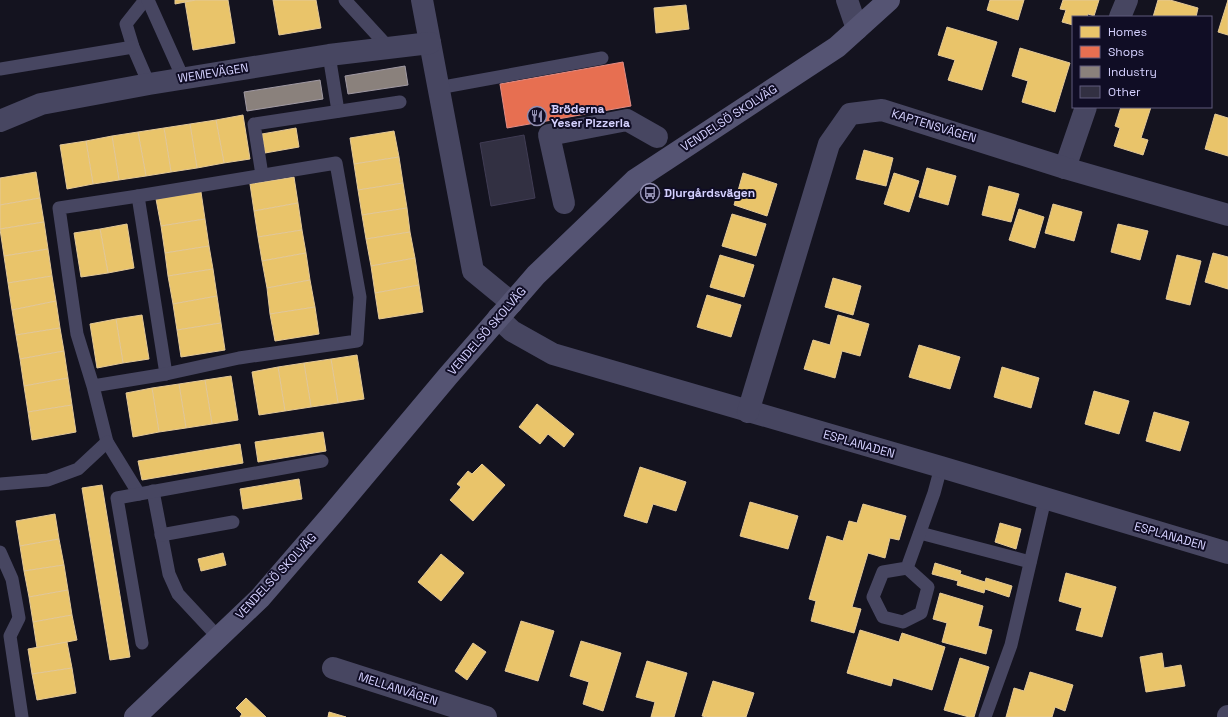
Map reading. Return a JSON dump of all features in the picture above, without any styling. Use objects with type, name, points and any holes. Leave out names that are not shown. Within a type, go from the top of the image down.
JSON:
[{"type":"street","points":[[422,0],[473,270],[505,311]]},
{"type":"street","points":[[847,0],[857,30]]},
{"type":"street","name":"VENDELSÖ SKOLVÄG","points":[[135,717],[260,598],[448,376],[536,275],[635,180],[837,48],[889,0]]},
{"type":"street","points":[[1120,16],[1128,0]]},
{"type":"street","name":"WEMEVÄGEN","points":[[0,121],[41,104],[149,84],[328,55],[430,43]]},
{"type":"street","points":[[1065,168],[1086,108]]},
{"type":"street","name":"KAPTENSVÄGEN","points":[[748,412],[829,144],[850,114],[882,110],[1065,168],[1228,215]]},
{"type":"street","points":[[564,203],[549,135],[626,120],[657,137]]},
{"type":"street","name":"ESPLANADEN","points":[[505,311],[512,331],[553,354],[941,467],[1228,553]]},
{"type":"street","name":"MELLANVÄGEN","points":[[333,668],[486,717]]},
{"type":"lane","points":[[145,0],[126,24],[133,47],[149,84]]},
{"type":"lane","points":[[148,0],[183,78]]},
{"type":"lane","points":[[345,0],[389,48]]},
{"type":"lane","points":[[0,69],[133,47]]},
{"type":"lane","points":[[328,55],[338,111]]},
{"type":"lane","points":[[438,88],[602,58]]},
{"type":"lane","points":[[262,175],[254,124],[400,102]]},
{"type":"lane","points":[[93,386],[166,374],[239,358],[357,341],[360,297],[336,163],[58,208],[77,334],[93,386],[107,442],[139,494]]},
{"type":"lane","points":[[138,196],[166,374]]},
{"type":"lane","points":[[0,484],[48,480],[78,469],[107,442]]},
{"type":"lane","points":[[142,643],[117,498],[322,461]]},
{"type":"lane","points":[[907,568],[934,493],[941,467]]},
{"type":"lane","points":[[153,491],[169,574],[178,594],[218,637]]},
{"type":"lane","points":[[985,717],[1011,645],[1045,499]]},
{"type":"lane","points":[[161,535],[233,522]]},
{"type":"lane","points":[[920,533],[1030,562]]},
{"type":"lane","points":[[0,552],[12,579],[19,618],[10,636],[22,717]]},
{"type":"lane","points":[[907,568],[928,587],[921,613],[904,622],[883,616],[873,597],[883,572],[907,568]]},
{"type":"building: Homes","points":[[175,0],[196,0],[175,4]]},
{"type":"building: Homes","points":[[196,0],[228,0],[235,43],[193,50],[185,2]]},
{"type":"building: Homes","points":[[273,0],[316,0],[321,28],[279,35]]},
{"type":"building: Homes","points":[[990,0],[1024,0],[1018,20],[987,10]]},
{"type":"building: Homes","points":[[1063,0],[1099,0],[1094,16],[1088,14],[1087,16],[1072,16],[1072,25],[1062,22],[1066,10],[1060,9]]},
{"type":"building: Homes","points":[[1158,0],[1170,0],[1198,8],[1196,16],[1153,16]]},
{"type":"building: Homes","points":[[1228,0],[1228,35],[1218,32]]},
{"type":"building: Homes","points":[[686,5],[689,29],[656,33],[654,8]]},
{"type":"building: Homes","points":[[947,27],[997,42],[982,90],[948,80],[955,60],[938,55]]},
{"type":"building: Homes","points":[[1020,48],[1070,63],[1055,112],[1022,102],[1028,81],[1012,76]]},
{"type":"building: Homes","points":[[1121,108],[1151,108],[1141,138],[1148,140],[1143,155],[1114,146],[1120,128],[1115,126]]},
{"type":"building: Homes","points":[[1215,114],[1228,118],[1228,156],[1205,149]]},
{"type":"building: Homes","points":[[243,115],[250,159],[224,163],[216,120]]},
{"type":"building: Homes","points":[[216,120],[224,163],[197,168],[190,124]]},
{"type":"building: Homes","points":[[190,124],[197,168],[171,172],[164,128]]},
{"type":"building: Homes","points":[[164,128],[171,172],[146,176],[138,132]]},
{"type":"building: Homes","points":[[296,128],[299,147],[265,153],[262,134]]},
{"type":"building: Homes","points":[[394,131],[399,157],[354,164],[350,138]]},
{"type":"building: Homes","points":[[138,132],[146,176],[119,180],[112,136]]},
{"type":"building: Homes","points":[[112,136],[119,180],[93,184],[86,141]]},
{"type":"building: Homes","points":[[86,141],[93,184],[67,189],[60,145]]},
{"type":"building: Homes","points":[[864,150],[893,158],[886,186],[856,179]]},
{"type":"building: Homes","points":[[399,157],[403,183],[358,190],[354,164]]},
{"type":"building: Homes","points":[[927,168],[956,176],[948,205],[919,197]]},
{"type":"building: Homes","points":[[36,172],[40,198],[0,205],[0,178]]},
{"type":"building: Homes","points":[[743,173],[777,184],[767,216],[734,205]]},
{"type":"building: Homes","points":[[894,173],[919,181],[909,212],[884,204]]},
{"type":"building: Homes","points":[[294,177],[298,203],[254,211],[250,184]]},
{"type":"building: Homes","points":[[403,183],[407,208],[362,215],[358,190]]},
{"type":"building: Homes","points":[[989,186],[1019,194],[1011,222],[982,215]]},
{"type":"building: Homes","points":[[201,192],[205,219],[161,226],[156,199]]},
{"type":"building: Homes","points":[[40,198],[44,222],[0,229],[0,205]]},
{"type":"building: Homes","points":[[298,203],[302,230],[258,237],[254,211]]},
{"type":"building: Homes","points":[[1053,204],[1082,212],[1074,241],[1045,233]]},
{"type":"building: Homes","points":[[407,208],[410,232],[366,239],[362,215]]},
{"type":"building: Homes","points":[[1019,209],[1044,217],[1035,248],[1009,240]]},
{"type":"building: Homes","points":[[732,214],[766,224],[756,256],[722,246]]},
{"type":"building: Homes","points":[[205,219],[209,246],[165,253],[161,226]]},
{"type":"building: Homes","points":[[44,222],[48,249],[4,256],[0,229]]},
{"type":"building: Homes","points":[[127,224],[134,268],[108,273],[100,229]]},
{"type":"building: Homes","points":[[1118,224],[1148,231],[1140,260],[1111,252]]},
{"type":"building: Homes","points":[[100,229],[108,273],[81,277],[74,233]]},
{"type":"building: Homes","points":[[302,230],[306,253],[262,261],[258,237]]},
{"type":"building: Homes","points":[[410,232],[415,258],[371,266],[366,239]]},
{"type":"building: Homes","points":[[209,246],[213,269],[168,276],[165,253]]},
{"type":"building: Homes","points":[[48,249],[52,276],[8,283],[4,256]]},
{"type":"building: Homes","points":[[306,253],[310,280],[267,288],[262,261]]},
{"type":"building: Homes","points":[[1213,253],[1228,257],[1228,289],[1205,282]]},
{"type":"building: Homes","points":[[720,255],[754,265],[744,297],[710,287]]},
{"type":"building: Homes","points":[[1177,255],[1201,261],[1190,305],[1166,299]]},
{"type":"building: Homes","points":[[415,258],[419,285],[375,293],[371,266]]},
{"type":"building: Homes","points":[[213,269],[217,296],[173,304],[168,276]]},
{"type":"building: Homes","points":[[52,276],[56,301],[12,310],[8,283]]},
{"type":"building: Homes","points":[[833,278],[861,286],[853,315],[825,307]]},
{"type":"building: Homes","points":[[310,280],[315,307],[270,314],[267,288]]},
{"type":"building: Homes","points":[[419,285],[423,312],[379,319],[375,293]]},
{"type":"building: Homes","points":[[707,295],[741,305],[731,337],[697,327]]},
{"type":"building: Homes","points":[[217,296],[221,323],[177,330],[173,304]]},
{"type":"building: Homes","points":[[56,301],[60,328],[16,335],[12,310]]},
{"type":"building: Homes","points":[[315,307],[319,334],[275,341],[270,314]]},
{"type":"building: Homes","points":[[142,315],[149,359],[123,363],[116,319]]},
{"type":"building: Homes","points":[[838,315],[869,324],[860,356],[842,351],[835,378],[804,369],[813,340],[830,345]]},
{"type":"building: Homes","points":[[116,319],[123,363],[97,368],[90,324]]},
{"type":"building: Homes","points":[[221,323],[225,350],[181,357],[177,330]]},
{"type":"building: Homes","points":[[60,328],[64,351],[20,359],[16,335]]},
{"type":"building: Homes","points":[[919,345],[960,357],[950,389],[909,377]]},
{"type":"building: Homes","points":[[64,351],[68,378],[24,386],[20,359]]},
{"type":"building: Homes","points":[[357,355],[364,399],[338,403],[331,359]]},
{"type":"building: Homes","points":[[331,359],[338,403],[311,407],[304,363]]},
{"type":"building: Homes","points":[[304,363],[311,407],[285,411],[278,367]]},
{"type":"building: Homes","points":[[278,367],[285,411],[259,415],[252,372]]},
{"type":"building: Homes","points":[[1002,367],[1039,378],[1031,408],[994,397]]},
{"type":"building: Homes","points":[[231,376],[238,420],[212,424],[205,380]]},
{"type":"building: Homes","points":[[68,378],[72,405],[28,412],[24,386]]},
{"type":"building: Homes","points":[[205,380],[212,424],[186,428],[179,384]]},
{"type":"building: Homes","points":[[179,384],[186,428],[159,432],[152,388]]},
{"type":"building: Homes","points":[[152,388],[159,432],[133,437],[126,393]]},
{"type":"building: Homes","points":[[1094,391],[1129,401],[1119,434],[1085,424]]},
{"type":"building: Homes","points":[[537,404],[574,434],[564,447],[548,434],[540,444],[519,427]]},
{"type":"building: Homes","points":[[72,405],[76,432],[32,440],[28,412]]},
{"type":"building: Homes","points":[[1154,412],[1189,422],[1180,451],[1146,441]]},
{"type":"building: Homes","points":[[323,432],[326,451],[258,462],[255,442]]},
{"type":"building: Homes","points":[[240,444],[243,463],[142,480],[138,461]]},
{"type":"building: Homes","points":[[482,464],[505,485],[473,521],[450,500],[461,487],[457,484],[468,471],[472,474]]},
{"type":"building: Homes","points":[[640,467],[686,482],[676,511],[653,504],[647,523],[624,516]]},
{"type":"building: Homes","points":[[299,479],[302,499],[243,509],[240,489]]},
{"type":"building: Homes","points":[[102,485],[130,657],[110,660],[82,488]]},
{"type":"building: Homes","points":[[750,502],[798,516],[788,549],[740,536]]},
{"type":"building: Homes","points":[[863,504],[906,516],[899,540],[890,538],[885,558],[868,553],[852,607],[861,609],[854,633],[811,621],[816,601],[809,599],[827,536],[843,541],[849,521],[857,523]]},
{"type":"building: Homes","points":[[55,514],[59,539],[20,546],[16,521]]},
{"type":"building: Homes","points":[[1000,523],[1021,529],[1016,549],[995,542]]},
{"type":"building: Homes","points":[[59,539],[64,565],[24,571],[20,546]]},
{"type":"building: Homes","points":[[223,553],[226,565],[201,571],[198,559]]},
{"type":"building: Homes","points":[[441,554],[464,573],[441,601],[418,582]]},
{"type":"building: Homes","points":[[935,563],[961,571],[960,574],[985,582],[986,578],[1012,586],[1009,597],[985,589],[984,593],[957,585],[958,581],[932,574]]},
{"type":"building: Homes","points":[[64,565],[68,590],[29,597],[24,571]]},
{"type":"building: Homes","points":[[1066,573],[1116,587],[1102,637],[1076,630],[1082,608],[1059,601]]},
{"type":"building: Homes","points":[[68,590],[72,615],[33,622],[29,597]]},
{"type":"building: Homes","points":[[940,593],[983,606],[978,626],[992,630],[986,654],[942,642],[947,623],[933,619]]},
{"type":"building: Homes","points":[[72,615],[77,640],[37,648],[33,622]]},
{"type":"building: Homes","points":[[521,621],[554,631],[538,681],[505,671]]},
{"type":"building: Homes","points":[[860,630],[899,642],[902,633],[945,647],[932,690],[893,678],[891,686],[847,673]]},
{"type":"building: Homes","points":[[581,641],[621,653],[603,711],[583,704],[589,682],[570,676]]},
{"type":"building: Homes","points":[[67,642],[72,668],[32,674],[28,649]]},
{"type":"building: Homes","points":[[473,643],[486,652],[467,680],[455,671]]},
{"type":"building: Homes","points":[[1162,653],[1164,668],[1181,665],[1185,686],[1146,692],[1140,657]]},
{"type":"building: Homes","points":[[960,658],[989,667],[974,717],[944,710]]},
{"type":"building: Homes","points":[[647,661],[687,673],[674,717],[651,717],[655,702],[636,697]]},
{"type":"building: Homes","points":[[72,668],[76,693],[37,700],[32,674]]},
{"type":"building: Homes","points":[[1030,672],[1073,685],[1065,711],[1055,707],[1052,717],[1006,717],[1014,688],[1024,691]]},
{"type":"building: Homes","points":[[713,681],[754,693],[746,717],[702,716]]},
{"type":"building: Homes","points":[[246,698],[266,717],[240,717],[242,714],[236,708]]},
{"type":"building: Homes","points":[[329,712],[346,717],[328,717]]},
{"type":"building: Shops","points":[[623,62],[631,106],[507,128],[500,84]]},
{"type":"building: Industry","points":[[405,66],[408,85],[348,94],[345,76]]},
{"type":"building: Industry","points":[[320,80],[323,99],[247,111],[244,92]]},
{"type":"building: Other","points":[[524,135],[535,198],[491,206],[480,143]]},
{"type":"place","name":"Bröderna Yeser Pizzeria","points":[[537,116]]},
{"type":"place","name":"Djurgårdsvägen","points":[[650,193]]}]
